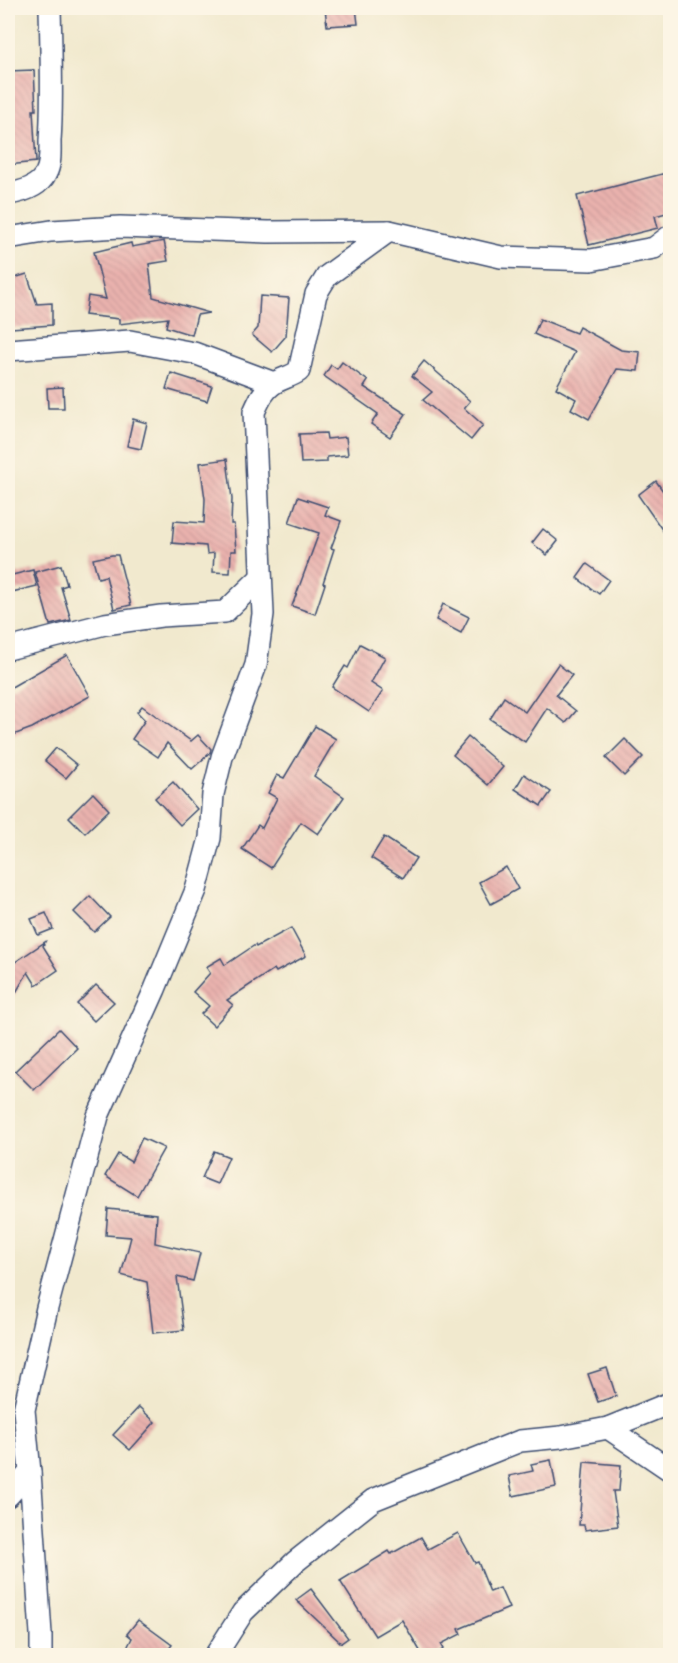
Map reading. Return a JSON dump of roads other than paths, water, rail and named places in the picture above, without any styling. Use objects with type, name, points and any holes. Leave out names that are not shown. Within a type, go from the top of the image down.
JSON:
[{"type":"street","points":[[8,194],[23,191],[37,184],[46,174],[49,164],[50,8]]},
{"type":"street","points":[[8,238],[51,231],[120,227],[268,232],[389,231],[501,257],[591,260],[654,248],[670,236]]},
{"type":"street","points":[[41,1656],[24,1410],[47,1308],[98,1116],[196,890],[210,838],[213,794],[222,756],[256,665],[263,614],[254,412],[262,395],[274,383],[290,378],[299,370],[316,294],[327,276],[389,231]]},
{"type":"street","points":[[8,350],[130,341],[194,353],[274,383]]},
{"type":"street","points":[[8,649],[105,624],[161,615],[225,612],[261,577]]},
{"type":"street","points":[[214,1656],[243,1612],[295,1562],[372,1500],[520,1441],[561,1437],[608,1428],[670,1403]]},
{"type":"street","points":[[608,1428],[670,1470]]},
{"type":"street","points":[[8,1496],[30,1472]]}]
